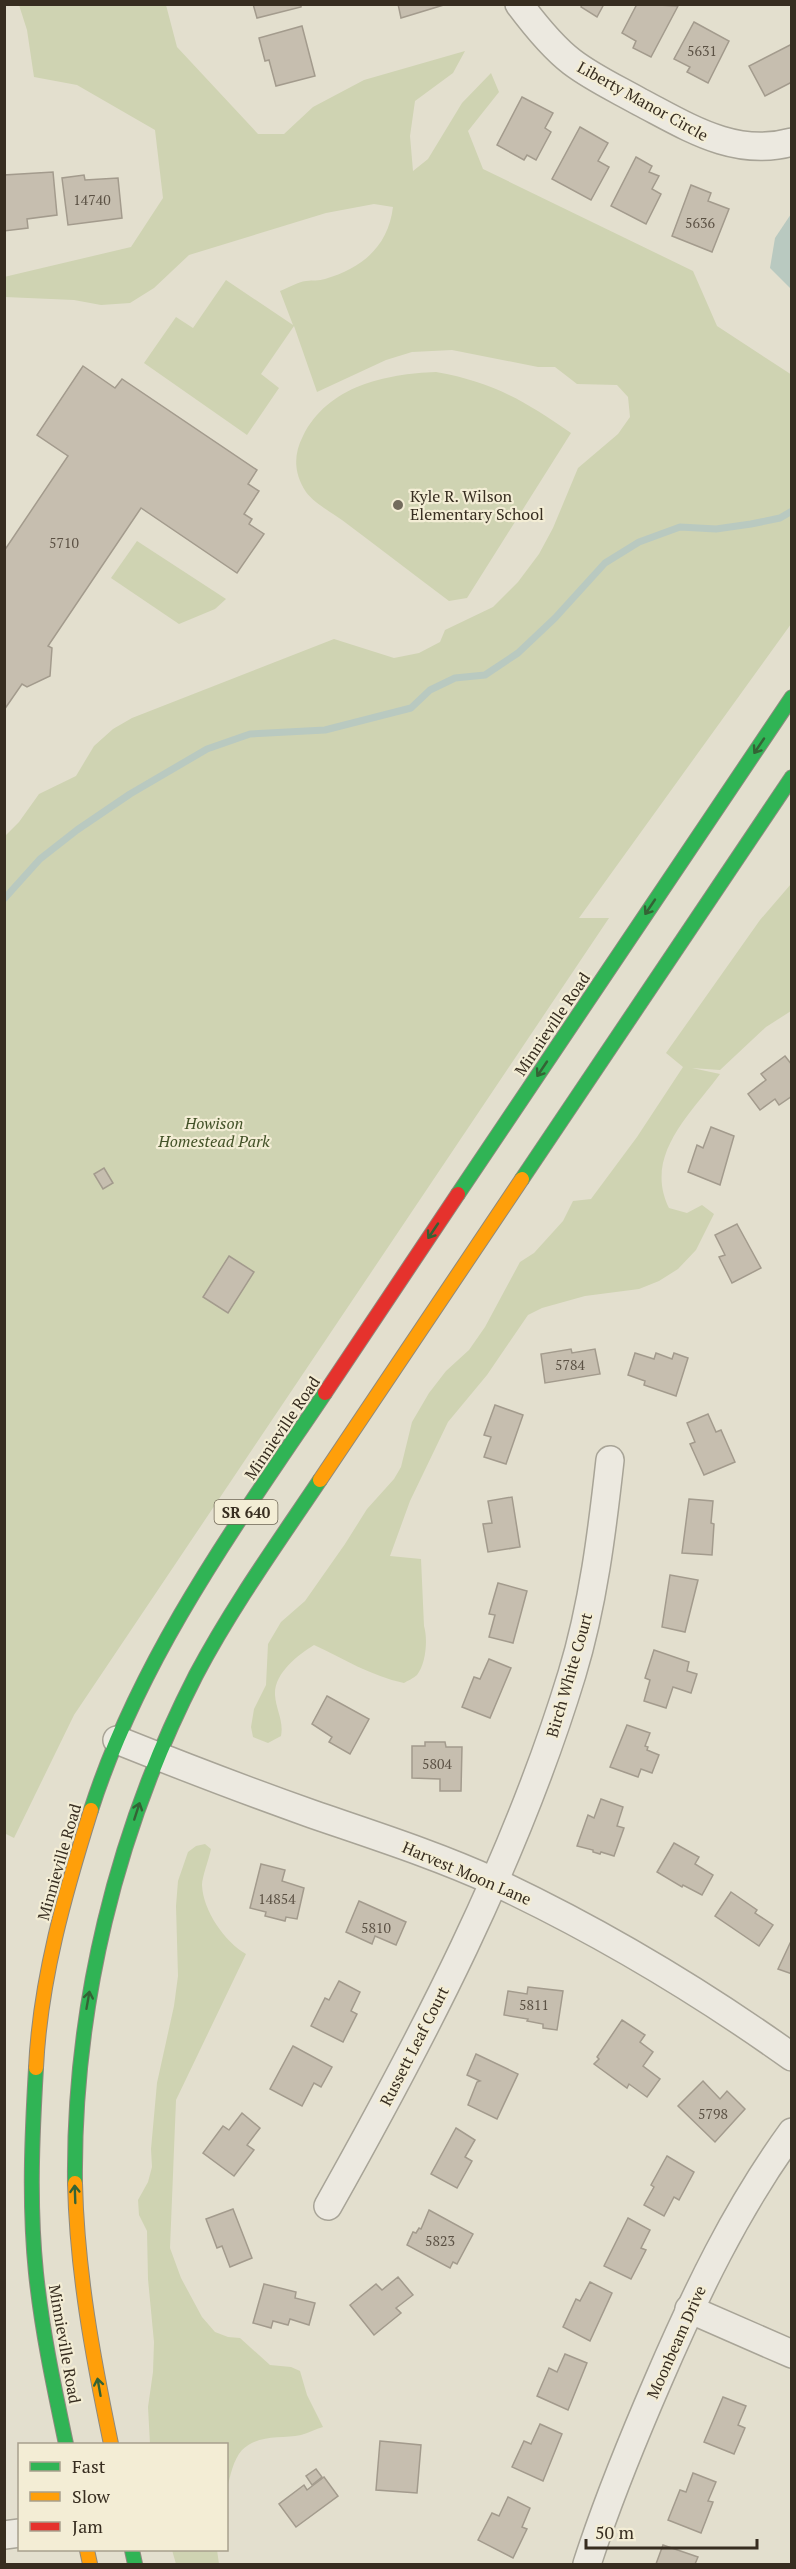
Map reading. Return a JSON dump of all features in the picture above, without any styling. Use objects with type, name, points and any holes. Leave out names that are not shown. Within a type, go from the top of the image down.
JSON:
[{"type":"main road","name":"Minnieville Road","points":[[66,2443],[45,2336],[34,2256],[31,2165],[33,2099],[47,1976],[64,1897],[90,1811],[117,1740],[163,1643],[217,1553],[792,697]]},
{"type":"main road","name":"Minnieville Road","points":[[111,2443],[89,2334],[78,2247],[75,2154],[78,2089],[85,2020],[100,1938],[121,1861],[143,1791],[157,1756],[195,1676],[236,1605],[792,777]]},
{"type":"street","name":"Liberty Manor Circle","points":[[519,4],[542,33],[570,61],[594,77],[693,130],[715,140],[737,146],[765,147],[792,142]]},
{"type":"street","name":"Birch White Court","points":[[493,1882],[543,1761],[573,1673],[591,1598],[604,1521],[610,1460]]},
{"type":"street","name":"Harvest Moon Lane","points":[[117,1740],[243,1790],[390,1841],[493,1882],[578,1923],[664,1972],[792,2057]]},
{"type":"street","name":"Russett Leaf Court","points":[[328,2206],[381,2111],[426,2023],[493,1882]]},
{"type":"street","name":"Moonbeam Drive","points":[[587,2565],[634,2437],[689,2309],[741,2210],[792,2132]]},
{"type":"street","points":[[689,2309],[792,2355]]},
{"type":"green space","name":"Howison Homestead Park","points":[[19,5],[166,5],[177,47],[258,134],[284,134],[313,107],[364,80],[465,51],[453,73],[415,101],[410,136],[413,171],[428,159],[462,103],[491,73],[499,92],[468,131],[483,169],[693,271],[717,326],[792,375],[791,624],[579,918],[609,918],[74,1715],[14,1838],[4,1833],[5,836],[19,822],[39,794],[76,776],[94,746],[113,729],[132,718],[334,639],[394,658],[419,653],[440,642],[445,630],[493,607],[518,582],[539,554],[553,528],[578,468],[618,434],[630,417],[628,397],[617,385],[577,384],[555,367],[538,367],[452,350],[412,352],[386,360],[317,392],[294,326],[261,374],[279,388],[247,435],[144,363],[176,317],[193,328],[226,280],[293,325],[280,291],[303,282],[323,280],[351,269],[361,262],[371,254],[385,234],[393,207],[374,204],[326,213],[189,255],[154,288],[130,303],[101,305],[74,300],[5,297],[4,277],[131,247],[163,198],[155,130],[77,85],[34,77],[27,30]]},
{"type":"green space","points":[[436,372],[475,381],[508,394],[539,411],[571,433],[467,598],[449,601],[313,500],[302,485],[296,464],[300,443],[314,419],[327,405],[343,394],[378,380]]},
{"type":"green space","points":[[137,541],[226,599],[215,609],[179,624],[111,578]]},
{"type":"green space","points":[[791,884],[791,1011],[766,1027],[720,1070],[692,1068],[720,1074],[684,1120],[666,1153],[662,1170],[663,1189],[669,1208],[687,1213],[702,1205],[714,1214],[696,1250],[678,1269],[659,1281],[639,1289],[585,1296],[542,1308],[528,1315],[487,1375],[448,1422],[410,1501],[390,1556],[421,1559],[426,1644],[422,1665],[417,1675],[404,1683],[392,1680],[369,1672],[314,1645],[294,1659],[278,1679],[275,1695],[281,1736],[268,1743],[253,1737],[251,1727],[254,1709],[266,1685],[268,1644],[281,1622],[305,1601],[367,1509],[394,1479],[401,1467],[412,1422],[429,1393],[446,1371],[469,1350],[485,1327],[520,1262],[534,1253],[563,1221],[573,1201],[591,1199],[637,1137],[683,1067],[666,1053],[760,920]]},
{"type":"green space","points":[[205,1844],[211,1849],[202,1885],[206,1905],[223,1934],[246,1954],[176,2100],[170,2248],[181,2278],[202,2317],[215,2332],[228,2337],[240,2338],[270,2365],[291,2367],[300,2371],[307,2395],[323,2427],[301,2435],[262,2439],[248,2445],[236,2459],[228,2485],[228,2443],[150,2443],[148,2407],[154,2342],[148,2279],[147,2231],[139,2215],[138,2200],[148,2182],[152,2167],[151,2149],[157,2083],[174,2006],[178,1976],[176,1906],[178,1881],[188,1852],[196,1846]]},
{"type":"green space","points":[[172,2551],[217,2551],[219,2564],[176,2564]]},
{"type":"shaded area","points":[[791,214],[791,289],[770,268],[775,238]]},
{"type":"building","points":[[253,4],[301,4],[301,7],[257,18]]},
{"type":"building","points":[[398,4],[447,4],[401,18]]},
{"type":"building","points":[[582,4],[604,4],[597,17],[581,7]]},
{"type":"building","points":[[637,4],[678,6],[651,57],[633,48],[636,41],[622,33]]},
{"type":"building","points":[[694,22],[729,41],[708,83],[687,72],[690,67],[674,59]]},
{"type":"building","points":[[302,26],[315,76],[276,86],[269,60],[265,61],[259,38]]},
{"type":"building","points":[[792,44],[792,82],[765,96],[749,66]]},
{"type":"building","points":[[522,97],[553,113],[545,128],[551,132],[536,160],[527,155],[524,160],[497,145]]},
{"type":"building","points":[[580,127],[608,143],[598,161],[609,167],[591,200],[552,179]]},
{"type":"building","points":[[636,157],[652,166],[649,172],[659,176],[652,189],[661,194],[646,224],[611,206]]},
{"type":"building","points":[[53,172],[57,215],[27,219],[28,228],[4,231],[4,175]]},
{"type":"building","points":[[84,175],[85,180],[118,178],[122,218],[68,225],[62,178]]},
{"type":"building","points":[[691,185],[711,193],[708,201],[729,209],[712,252],[672,236]]},
{"type":"building","points":[[83,366],[115,388],[122,379],[257,470],[248,484],[259,491],[244,514],[252,519],[249,524],[264,534],[237,573],[141,508],[48,646],[52,648],[50,676],[27,687],[22,684],[4,710],[4,551],[68,456],[37,435]]},
{"type":"building","points":[[785,1056],[792,1065],[792,1096],[779,1105],[775,1099],[760,1110],[748,1094],[766,1080],[761,1074]]},
{"type":"building","points":[[711,1127],[734,1136],[720,1185],[688,1172],[697,1145],[703,1148]]},
{"type":"building","points":[[104,1168],[113,1183],[103,1189],[94,1174]]},
{"type":"building","points":[[737,1224],[761,1268],[732,1283],[719,1257],[725,1255],[715,1235]]},
{"type":"building","points":[[229,1256],[254,1272],[228,1313],[203,1297]]},
{"type":"building","points":[[571,1349],[572,1353],[595,1349],[600,1374],[545,1383],[541,1354]]},
{"type":"building","points":[[635,1353],[654,1359],[656,1353],[672,1359],[674,1353],[688,1358],[676,1396],[644,1385],[645,1381],[628,1375]]},
{"type":"building","points":[[495,1405],[523,1415],[506,1464],[484,1457],[491,1437],[484,1435]]},
{"type":"building","points":[[708,1414],[716,1432],[721,1430],[735,1462],[704,1475],[690,1444],[695,1442],[687,1423]]},
{"type":"building","points":[[512,1497],[520,1547],[488,1552],[483,1524],[492,1523],[488,1501]]},
{"type":"building","points":[[689,1499],[713,1501],[712,1555],[682,1553]]},
{"type":"building","points":[[670,1575],[698,1580],[685,1632],[662,1627]]},
{"type":"building","points":[[498,1583],[527,1591],[513,1643],[489,1637],[495,1615],[489,1614]]},
{"type":"building","points":[[654,1650],[689,1662],[687,1671],[697,1674],[691,1693],[673,1687],[666,1708],[644,1701],[650,1680],[645,1678]]},
{"type":"building","points":[[489,1659],[511,1668],[490,1718],[462,1707],[474,1677],[480,1679]]},
{"type":"building","points":[[327,1696],[369,1719],[350,1754],[329,1742],[332,1737],[312,1724]]},
{"type":"building","points":[[627,1725],[650,1733],[645,1746],[648,1747],[647,1750],[659,1755],[652,1773],[641,1769],[638,1777],[610,1767]]},
{"type":"building","points":[[425,1742],[445,1742],[446,1747],[462,1747],[461,1791],[440,1791],[440,1779],[412,1778],[412,1746],[425,1746]]},
{"type":"building","points":[[601,1799],[623,1807],[617,1826],[624,1828],[614,1856],[577,1846],[588,1815],[594,1818]]},
{"type":"building","points":[[674,1843],[699,1857],[695,1864],[713,1875],[702,1895],[683,1885],[682,1887],[657,1872]]},
{"type":"building","points":[[261,1864],[285,1870],[282,1881],[304,1888],[297,1919],[286,1917],[285,1921],[265,1916],[266,1912],[250,1908]]},
{"type":"building","points":[[731,1892],[757,1910],[755,1913],[773,1925],[759,1946],[715,1916]]},
{"type":"building","points":[[359,1901],[406,1922],[396,1945],[375,1936],[372,1944],[346,1932]]},
{"type":"building","points":[[792,1939],[792,1974],[778,1969]]},
{"type":"building","points":[[339,1981],[360,1992],[351,2011],[357,2014],[343,2042],[311,2026],[325,1998],[329,2000]]},
{"type":"building","points":[[528,1987],[563,1991],[557,2030],[543,2028],[543,2024],[527,2021],[528,2019],[504,2015],[508,1991],[527,1994]]},
{"type":"building","points":[[622,2020],[645,2035],[640,2042],[653,2052],[643,2066],[660,2079],[647,2097],[629,2084],[627,2088],[594,2064]]},
{"type":"building","points":[[293,2046],[332,2067],[321,2087],[314,2083],[302,2106],[270,2089]]},
{"type":"building","points":[[476,2054],[518,2074],[497,2119],[468,2105],[477,2082],[480,2081],[467,2075]]},
{"type":"building","points":[[703,2081],[720,2099],[727,2091],[745,2109],[715,2142],[678,2106]]},
{"type":"building","points":[[242,2113],[260,2128],[247,2145],[254,2150],[234,2176],[203,2153],[223,2126],[229,2130]]},
{"type":"building","points":[[456,2128],[475,2140],[465,2157],[472,2161],[457,2188],[431,2174]]},
{"type":"building","points":[[667,2156],[694,2172],[679,2200],[674,2197],[664,2216],[644,2205],[654,2187],[651,2185]]},
{"type":"building","points":[[233,2209],[252,2258],[230,2267],[222,2246],[217,2248],[206,2219]]},
{"type":"building","points":[[429,2210],[473,2234],[457,2264],[453,2262],[450,2268],[407,2245],[413,2232],[416,2233],[419,2228],[421,2229]]},
{"type":"building","points":[[628,2218],[650,2230],[641,2248],[646,2250],[631,2279],[604,2266]]},
{"type":"building","points":[[398,2277],[413,2295],[396,2308],[401,2313],[374,2335],[350,2305],[376,2284],[382,2290]]},
{"type":"building","points":[[590,2282],[612,2293],[590,2341],[563,2327],[576,2299],[580,2301]]},
{"type":"building","points":[[264,2284],[296,2292],[295,2298],[315,2303],[309,2325],[290,2319],[288,2325],[273,2321],[271,2328],[253,2323]]},
{"type":"building","points":[[565,2354],[587,2363],[568,2410],[537,2396],[549,2368],[557,2372]]},
{"type":"building","points":[[723,2397],[746,2406],[738,2425],[745,2428],[734,2454],[704,2442]]},
{"type":"building","points":[[540,2424],[562,2434],[543,2481],[512,2467],[524,2441],[531,2444]]},
{"type":"building","points":[[380,2441],[421,2445],[417,2493],[376,2490]]},
{"type":"building","points":[[316,2469],[322,2477],[312,2485],[306,2476]]},
{"type":"building","points":[[693,2473],[716,2482],[708,2501],[713,2502],[701,2533],[668,2520],[680,2490],[686,2492]]},
{"type":"building","points":[[324,2477],[338,2496],[296,2527],[279,2504],[304,2485],[307,2490]]},
{"type":"building","points":[[508,2497],[530,2508],[522,2527],[527,2529],[513,2558],[478,2540],[492,2513],[499,2516]]},
{"type":"building","points":[[663,2545],[698,2557],[695,2564],[656,2564]]},
{"type":"waterway","points":[[4,899],[40,859],[77,830],[130,794],[207,749],[250,734],[325,730],[411,708],[430,690],[455,678],[485,675],[518,653],[555,618],[605,563],[639,542],[680,527],[716,529],[780,518],[792,511]]},
{"type":"traffic: fast","points":[[458,1194],[792,697]]},
{"type":"traffic: fast","points":[[522,1179],[792,777]]},
{"type":"traffic: fast","points":[[91,1810],[111,1754],[163,1646],[225,1543],[325,1393]]},
{"type":"traffic: fast","points":[[75,2183],[76,2117],[91,1986],[122,1858],[143,1796],[168,1734],[210,1650],[255,1576],[320,1480]]},
{"type":"traffic: fast","points":[[36,2068],[32,2222],[45,2338],[66,2443]]},
{"type":"traffic: fast","points":[[132,2551],[135,2564]]},
{"type":"traffic: slow","points":[[320,1480],[522,1179]]},
{"type":"traffic: slow","points":[[36,2068],[38,2035],[55,1937],[91,1810]]},
{"type":"traffic: slow","points":[[75,2183],[76,2216],[87,2315],[111,2443]]},
{"type":"traffic: slow","points":[[87,2551],[90,2564]]},
{"type":"traffic: jam","points":[[325,1393],[458,1194]]},
{"type":"place","name":"Kyle R. Wilson Elementary School","points":[[398,505]]}]
